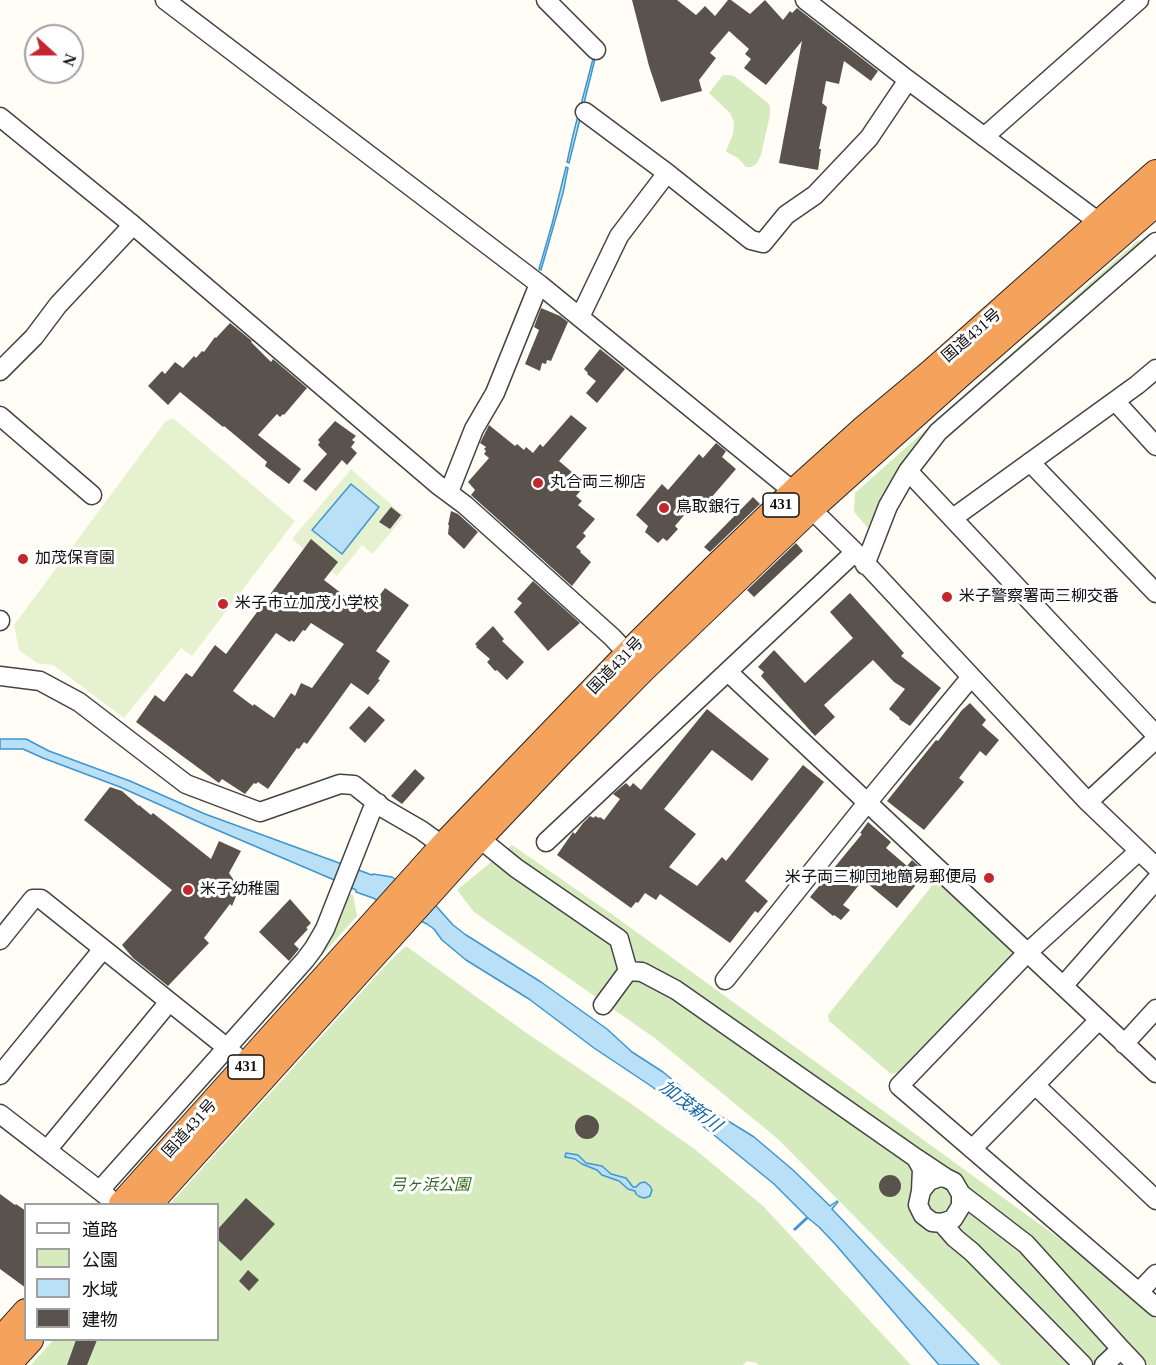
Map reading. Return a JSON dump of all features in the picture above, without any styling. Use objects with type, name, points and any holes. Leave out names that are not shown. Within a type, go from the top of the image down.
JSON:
[{"type":"highway","name":"国道431号","points":[[439,862],[479,838],[803,500],[865,428],[932,372],[1156,173]]},
{"type":"highway","name":"国道431号","points":[[150,1203],[439,862],[628,654],[713,570],[958,376],[1156,203]]},
{"type":"highway","name":"国道431号","points":[[121,1203],[247,1066],[376,936]]},
{"type":"highway","points":[[0,1341],[24,1314]]},
{"type":"highway","points":[[7,1365],[29,1341]]},
{"type":"street","points":[[165,0],[539,284],[803,500],[1088,802],[1156,867]]},
{"type":"street","points":[[546,0],[596,50]]},
{"type":"street","points":[[805,0],[1100,223]]},
{"type":"street","points":[[984,137],[1139,0]]},
{"type":"street","points":[[585,112],[751,240],[763,243],[786,215],[815,195],[869,138],[908,80]]},
{"type":"street","points":[[0,117],[133,225],[465,505],[595,621],[628,654]]},
{"type":"street","points":[[580,317],[619,236],[667,173]]},
{"type":"street","points":[[0,371],[34,337],[58,305],[133,225]]},
{"type":"street","points":[[546,842],[728,672],[860,558],[908,471],[938,432],[1156,242]]},
{"type":"street","points":[[448,492],[474,429],[495,393],[539,284]]},
{"type":"street","points":[[953,518],[1156,369]]},
{"type":"street","points":[[1115,401],[1156,446]]},
{"type":"street","points":[[0,416],[92,495]]},
{"type":"street","points":[[1030,462],[1156,593]]},
{"type":"street","points":[[908,471],[1156,737],[1088,802]]},
{"type":"street","points":[[728,672],[1156,1073]]},
{"type":"street","points":[[0,676],[40,681],[79,702],[186,784],[260,812],[340,784],[354,785],[378,803],[439,862]]},
{"type":"street","points":[[724,980],[971,677]]},
{"type":"street","points":[[100,1190],[305,960],[319,940],[372,810],[378,803]]},
{"type":"street","points":[[479,838],[516,868],[619,939],[628,970]]},
{"type":"street","points":[[1139,851],[1028,953],[899,1086],[1156,1307]]},
{"type":"street","points":[[1063,986],[1156,880]]},
{"type":"street","points":[[0,940],[33,899],[39,898],[247,1066]]},
{"type":"street","points":[[0,1076],[103,950]]},
{"type":"street","points":[[603,1005],[628,970]]},
{"type":"street","points":[[628,970],[642,972],[676,990],[916,1158],[954,1182],[961,1194],[1026,1244],[1136,1365]]},
{"type":"street","points":[[47,1150],[169,1002]]},
{"type":"street","points":[[1125,1044],[1156,1009]]},
{"type":"street","points":[[972,1149],[1099,1020]]},
{"type":"street","points":[[1035,1085],[1156,1200]]},
{"type":"street","points":[[0,1114],[119,1203]]},
{"type":"street","points":[[916,1158],[922,1169],[918,1205],[923,1215],[932,1222],[942,1223],[953,1219],[961,1206],[961,1194]]},
{"type":"street","points":[[921,1191],[929,1180],[946,1178]]},
{"type":"street","points":[[942,1223],[1083,1365]]},
{"type":"street","points":[[1139,1292],[1156,1274]]},
{"type":"street","points":[[1104,1365],[1121,1350]]},
{"type":"green space","points":[[723,75],[734,76],[770,107],[761,155],[752,167],[746,167],[738,158],[726,151],[733,134],[734,122],[730,113],[709,93]]},
{"type":"green space","points":[[1148,239],[907,458],[879,503],[868,528],[854,512],[855,493],[1137,241]]},
{"type":"green space","points":[[173,418],[295,521],[192,656],[181,648],[124,718],[53,665],[37,663],[19,650],[14,625],[165,422]]},
{"type":"green space","points":[[351,469],[404,516],[373,554],[362,545],[337,576],[292,539]]},
{"type":"green space","points":[[512,845],[613,915],[1067,1244],[1156,1319],[1156,1365],[1001,1365],[778,1139],[656,1039],[474,912],[457,890]]},
{"type":"green space","points":[[935,882],[942,882],[1011,947],[1012,956],[900,1072],[891,1074],[829,1021],[828,1015]]},
{"type":"green space","points":[[346,893],[353,895],[357,916],[242,1044]]},
{"type":"green space","name":"弓ヶ浜公園","points":[[406,946],[697,1151],[763,1206],[911,1365],[758,1365],[747,1361],[743,1365],[31,1365],[52,1341],[219,1341],[219,1203],[171,1203],[387,964]]},
{"type":"water","points":[[594,55],[596,55],[569,163],[567,162],[574,131]]},
{"type":"water","points":[[566,167],[568,168],[563,193],[541,270],[539,269]]},
{"type":"water","points":[[351,484],[379,507],[342,554],[312,530]]},
{"type":"water","name":"加茂新川","points":[[0,739],[26,739],[49,751],[130,781],[205,814],[372,875],[392,877],[437,907],[453,925],[466,935],[541,982],[607,1029],[632,1052],[663,1072],[704,1106],[754,1137],[830,1206],[837,1201],[832,1209],[979,1365],[939,1365],[819,1227],[808,1218],[794,1229],[807,1217],[774,1184],[651,1086],[594,1048],[529,999],[466,960],[427,924],[332,879],[120,787],[23,749],[0,749]]},
{"type":"water","points":[[566,1153],[578,1155],[586,1163],[602,1166],[611,1174],[626,1178],[633,1187],[645,1182],[652,1190],[650,1196],[640,1197],[619,1181],[602,1175],[575,1159],[565,1157]]},
{"type":"building","points":[[632,0],[677,0],[696,15],[705,6],[715,16],[728,0],[750,14],[765,0],[783,20],[790,11],[792,13],[797,8],[878,71],[871,81],[844,61],[839,84],[826,81],[822,103],[827,107],[819,149],[821,149],[818,170],[779,163],[802,41],[766,85],[744,68],[751,59],[745,54],[749,49],[729,31],[710,53],[716,58],[699,80],[702,91],[661,102]]},
{"type":"building","points":[[541,308],[568,322],[551,361],[547,360],[546,364],[542,363],[540,371],[525,364],[539,330],[534,327]]},
{"type":"building","points":[[230,323],[252,341],[271,362],[273,359],[307,388],[284,415],[280,417],[277,414],[258,435],[301,469],[289,484],[265,466],[267,462],[180,392],[168,405],[148,386],[162,371],[165,374],[175,362],[183,368],[194,356],[196,358],[202,351],[204,352],[215,337]]},
{"type":"building","points":[[600,349],[625,369],[597,403],[586,393],[596,381],[584,369]]},
{"type":"building","points":[[571,415],[587,428],[559,461],[586,484],[576,496],[582,501],[578,505],[595,519],[583,533],[586,536],[576,547],[591,562],[572,586],[471,495],[475,490],[468,482],[489,458],[484,454],[486,447],[480,443],[489,425],[515,446],[517,444],[524,450],[526,447],[533,453],[540,444],[543,447]]},
{"type":"building","points":[[335,421],[356,436],[352,440],[355,442],[351,447],[357,453],[347,465],[342,460],[316,491],[303,481],[327,454],[318,445],[320,442],[318,440]]},
{"type":"building","points":[[716,443],[726,451],[722,457],[736,469],[698,513],[691,507],[675,526],[678,529],[667,541],[663,538],[658,543],[645,532],[648,526],[636,515],[662,484],[668,490],[699,454],[703,458]]},
{"type":"building","points":[[753,497],[760,504],[710,552],[704,547]]},
{"type":"building","points":[[391,507],[401,515],[390,529],[379,522]]},
{"type":"building","points":[[451,511],[458,514],[478,532],[464,549],[448,534]]},
{"type":"building","points":[[311,539],[338,562],[324,580],[367,613],[385,588],[409,605],[376,651],[390,661],[378,679],[380,680],[368,695],[351,683],[307,744],[304,742],[299,749],[297,748],[268,789],[258,782],[254,783],[245,794],[222,779],[219,783],[136,722],[155,695],[164,702],[186,673],[192,677],[215,645],[226,654]],"holes":[[[311,623],[344,644],[312,688],[301,683],[295,696],[291,693],[274,718],[233,691],[276,633],[294,642]]]},
{"type":"building","points":[[796,543],[803,551],[754,597],[747,590]]},
{"type":"building","points":[[533,581],[580,623],[548,651],[514,612],[522,603],[517,599]]},
{"type":"building","points":[[850,593],[904,653],[901,656],[941,688],[910,726],[889,709],[905,689],[894,682],[873,660],[824,705],[835,717],[815,736],[761,676],[764,672],[758,667],[774,650],[805,683],[853,638],[830,612]]},
{"type":"building","points":[[493,626],[504,639],[502,641],[524,662],[507,680],[487,662],[490,659],[475,644]]},
{"type":"building","points":[[970,703],[986,720],[982,725],[999,740],[986,756],[980,751],[959,778],[964,782],[924,830],[887,801],[936,740],[938,741]]},
{"type":"building","points":[[369,706],[385,720],[365,743],[349,728]]},
{"type":"building","points":[[707,709],[769,759],[752,781],[712,750],[664,809],[696,834],[669,867],[697,886],[722,857],[726,861],[803,765],[824,782],[745,881],[768,901],[758,913],[755,911],[730,943],[660,894],[656,900],[645,893],[631,908],[557,855],[573,832],[575,834],[590,816],[604,820],[620,799],[613,794],[626,783],[630,787],[633,783],[641,790]]},
{"type":"building","points":[[415,769],[425,778],[402,804],[391,796]]},
{"type":"building","points":[[110,787],[122,791],[151,815],[153,813],[211,859],[219,841],[241,851],[229,873],[237,885],[237,894],[232,906],[230,904],[204,938],[209,943],[168,986],[133,958],[122,945],[172,890],[84,820]]},
{"type":"building","points":[[868,822],[891,842],[886,848],[907,866],[912,860],[925,872],[897,908],[863,880],[843,905],[850,910],[841,920],[810,897],[862,834],[860,833]]},
{"type":"building","points":[[290,899],[311,923],[294,944],[299,949],[289,961],[259,932]]},
{"type":"building","points":[[587,1115],[592,1116],[598,1122],[598,1132],[592,1138],[587,1139],[582,1138],[576,1132],[575,1127],[576,1122],[582,1116]]},
{"type":"building","points":[[886,1175],[894,1175],[901,1182],[901,1190],[894,1197],[886,1197],[879,1190],[879,1182]]},
{"type":"building","points":[[0,1194],[24,1210],[24,1287],[0,1269]]},
{"type":"building","points":[[246,1198],[275,1224],[241,1261],[219,1241],[219,1228]]},
{"type":"building","points":[[248,1270],[259,1280],[249,1291],[239,1281]]},
{"type":"building","points":[[76,1341],[97,1341],[87,1365],[67,1365]]},
{"type":"place","name":"丸合両三柳店","points":[[538,483]]},
{"type":"place","name":"鳥取銀行","points":[[664,508]]},
{"type":"place","name":"加茂保育園","points":[[23,559]]},
{"type":"place","name":"米子警察署両三柳交番","points":[[947,597]]},
{"type":"place","name":"米子市立加茂小学校","points":[[223,604]]},
{"type":"place","name":"米子両三柳団地簡易郵便局","points":[[989,878]]},
{"type":"place","name":"米子幼稚園","points":[[188,890]]}]
